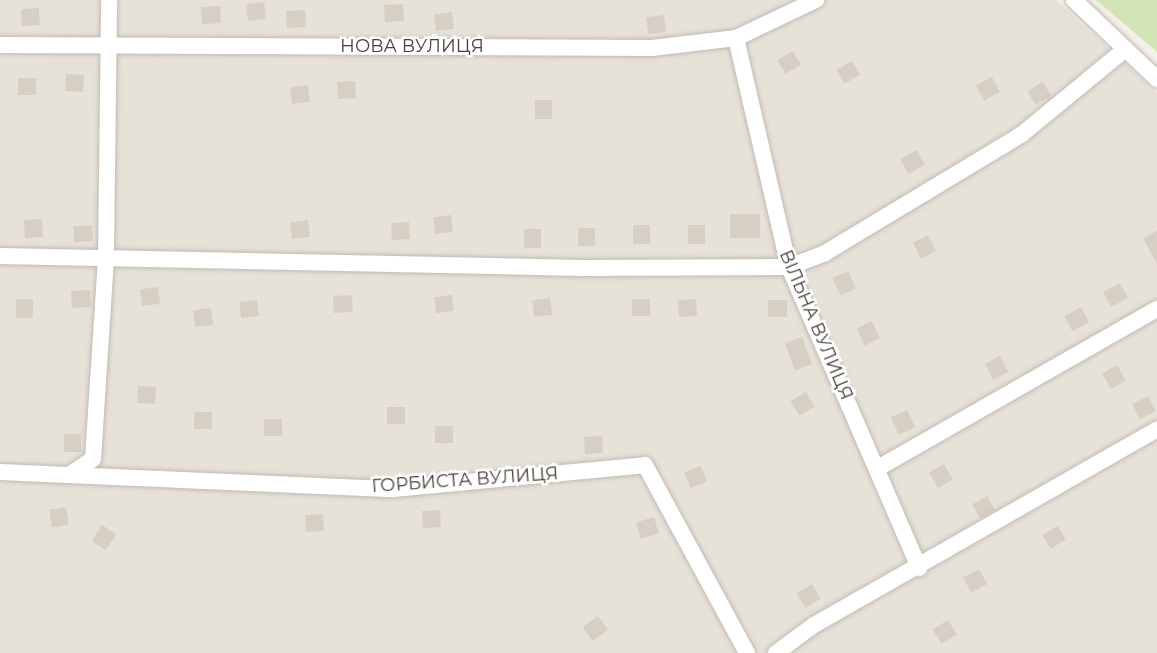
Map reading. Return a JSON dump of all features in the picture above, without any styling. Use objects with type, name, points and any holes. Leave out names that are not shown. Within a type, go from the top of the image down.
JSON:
[{"type":"street","points":[[72,473],[93,459],[106,256],[109,0]]},
{"type":"street","name":"НОВА ВУЛИЦЯ","points":[[0,45],[652,48],[736,38],[816,0]]},
{"type":"street","points":[[1074,0],[1123,51],[1157,79]]},
{"type":"street","name":"ВІЛЬНА ВУЛИЦЯ","points":[[736,38],[789,267],[878,468],[919,568]]},
{"type":"street","points":[[0,256],[106,256],[582,268],[789,267],[825,254],[1022,134],[1123,51]]},
{"type":"street","points":[[878,468],[1157,309]]},
{"type":"street","points":[[776,653],[814,625],[919,568],[1157,429]]},
{"type":"street","name":"ГОРБИСТА ВУЛИЦЯ","points":[[0,472],[72,473],[393,489],[645,465],[747,653]]},
{"type":"shaded area","points":[[0,0],[1056,0],[1157,93],[1157,653],[0,653]]},
{"type":"green space","points":[[1096,0],[1157,0],[1157,52]]},
{"type":"building","points":[[264,2],[266,19],[248,21],[246,4]]},
{"type":"building","points":[[403,4],[404,21],[385,22],[384,5]]},
{"type":"building","points":[[220,6],[221,23],[202,24],[201,7]]},
{"type":"building","points":[[39,8],[40,25],[22,26],[21,9]]},
{"type":"building","points":[[305,10],[306,27],[287,28],[286,11]]},
{"type":"building","points":[[452,12],[454,29],[436,31],[434,14]]},
{"type":"building","points":[[664,15],[666,32],[648,34],[646,17]]},
{"type":"building","points":[[793,51],[801,65],[785,74],[777,60]]},
{"type":"building","points":[[852,61],[860,75],[844,84],[836,70]]},
{"type":"building","points":[[66,74],[84,75],[83,92],[65,91]]},
{"type":"building","points":[[992,77],[1000,92],[984,100],[976,85]]},
{"type":"building","points":[[18,78],[36,78],[36,95],[18,95]]},
{"type":"building","points":[[355,81],[356,98],[338,99],[337,82]]},
{"type":"building","points":[[1043,82],[1051,96],[1035,105],[1027,91]]},
{"type":"building","points":[[308,85],[310,102],[292,104],[290,87]]},
{"type":"building","points":[[535,100],[552,100],[552,119],[535,119]]},
{"type":"building","points":[[917,150],[925,165],[908,174],[900,159]]},
{"type":"building","points":[[730,214],[760,214],[760,238],[730,238]]},
{"type":"building","points":[[451,215],[453,232],[435,234],[433,217]]},
{"type":"building","points":[[42,219],[43,237],[25,238],[24,220]]},
{"type":"building","points":[[308,220],[310,237],[292,239],[290,222]]},
{"type":"building","points":[[409,222],[410,239],[392,240],[391,223]]},
{"type":"building","points":[[92,225],[93,241],[74,242],[73,226]]},
{"type":"building","points":[[633,225],[650,225],[650,244],[633,244]]},
{"type":"building","points":[[688,225],[705,225],[705,244],[688,244]]},
{"type":"building","points":[[578,228],[595,228],[595,246],[578,246]]},
{"type":"building","points":[[524,229],[541,229],[541,248],[524,248]]},
{"type":"building","points":[[1157,231],[1157,264],[1143,238]]},
{"type":"building","points":[[928,235],[936,251],[921,259],[913,243]]},
{"type":"building","points":[[848,271],[856,288],[841,295],[833,278]]},
{"type":"building","points":[[1120,283],[1128,298],[1111,307],[1103,292]]},
{"type":"building","points":[[158,287],[160,304],[142,306],[140,289]]},
{"type":"building","points":[[90,290],[91,307],[72,308],[71,291]]},
{"type":"building","points":[[352,295],[353,312],[334,313],[333,296]]},
{"type":"building","points":[[452,295],[454,311],[436,313],[434,297]]},
{"type":"building","points":[[550,298],[552,315],[534,317],[532,300]]},
{"type":"building","points":[[16,299],[33,299],[33,318],[16,318]]},
{"type":"building","points":[[632,299],[650,299],[650,316],[632,316]]},
{"type":"building","points":[[696,299],[697,316],[679,317],[678,300]]},
{"type":"building","points":[[257,300],[259,316],[241,318],[239,302]]},
{"type":"building","points":[[768,300],[787,300],[787,317],[768,317]]},
{"type":"building","points":[[1081,307],[1089,322],[1072,331],[1064,316]]},
{"type":"building","points":[[211,308],[213,325],[195,327],[193,310]]},
{"type":"building","points":[[872,321],[880,338],[865,345],[857,328]]},
{"type":"building","points":[[802,337],[812,364],[795,370],[785,343]]},
{"type":"building","points":[[1000,356],[1008,372],[993,380],[985,364]]},
{"type":"building","points":[[1117,365],[1126,381],[1111,389],[1102,373]]},
{"type":"building","points":[[138,386],[156,387],[155,404],[137,403]]},
{"type":"building","points":[[806,392],[815,407],[799,416],[791,401]]},
{"type":"building","points":[[1148,396],[1156,411],[1140,419],[1132,404]]},
{"type":"building","points":[[387,407],[405,407],[405,424],[387,424]]},
{"type":"building","points":[[907,410],[915,427],[899,435],[891,418]]},
{"type":"building","points":[[194,412],[212,412],[212,429],[194,429]]},
{"type":"building","points":[[264,419],[282,419],[282,436],[264,436]]},
{"type":"building","points":[[435,426],[453,426],[453,443],[435,443]]},
{"type":"building","points":[[64,434],[81,434],[81,452],[64,452]]},
{"type":"building","points":[[602,436],[603,453],[585,454],[584,437]]},
{"type":"building","points":[[944,464],[953,480],[938,488],[929,472]]},
{"type":"building","points":[[701,466],[707,482],[690,488],[684,472]]},
{"type":"building","points":[[987,496],[995,510],[980,518],[972,504]]},
{"type":"building","points":[[66,507],[69,525],[52,527],[49,510]]},
{"type":"building","points":[[440,510],[441,527],[423,528],[422,511]]},
{"type":"building","points":[[323,514],[324,531],[306,532],[305,515]]},
{"type":"building","points":[[654,517],[659,533],[641,539],[636,523]]},
{"type":"building","points":[[102,525],[116,534],[106,550],[92,541]]},
{"type":"building","points":[[1058,526],[1066,540],[1050,549],[1042,535]]},
{"type":"building","points":[[979,569],[987,584],[971,592],[963,577]]},
{"type":"building","points":[[812,584],[821,599],[805,608],[797,593]]},
{"type":"building","points":[[598,616],[608,630],[593,641],[583,627]]},
{"type":"building","points":[[948,620],[957,635],[941,644],[933,629]]}]
